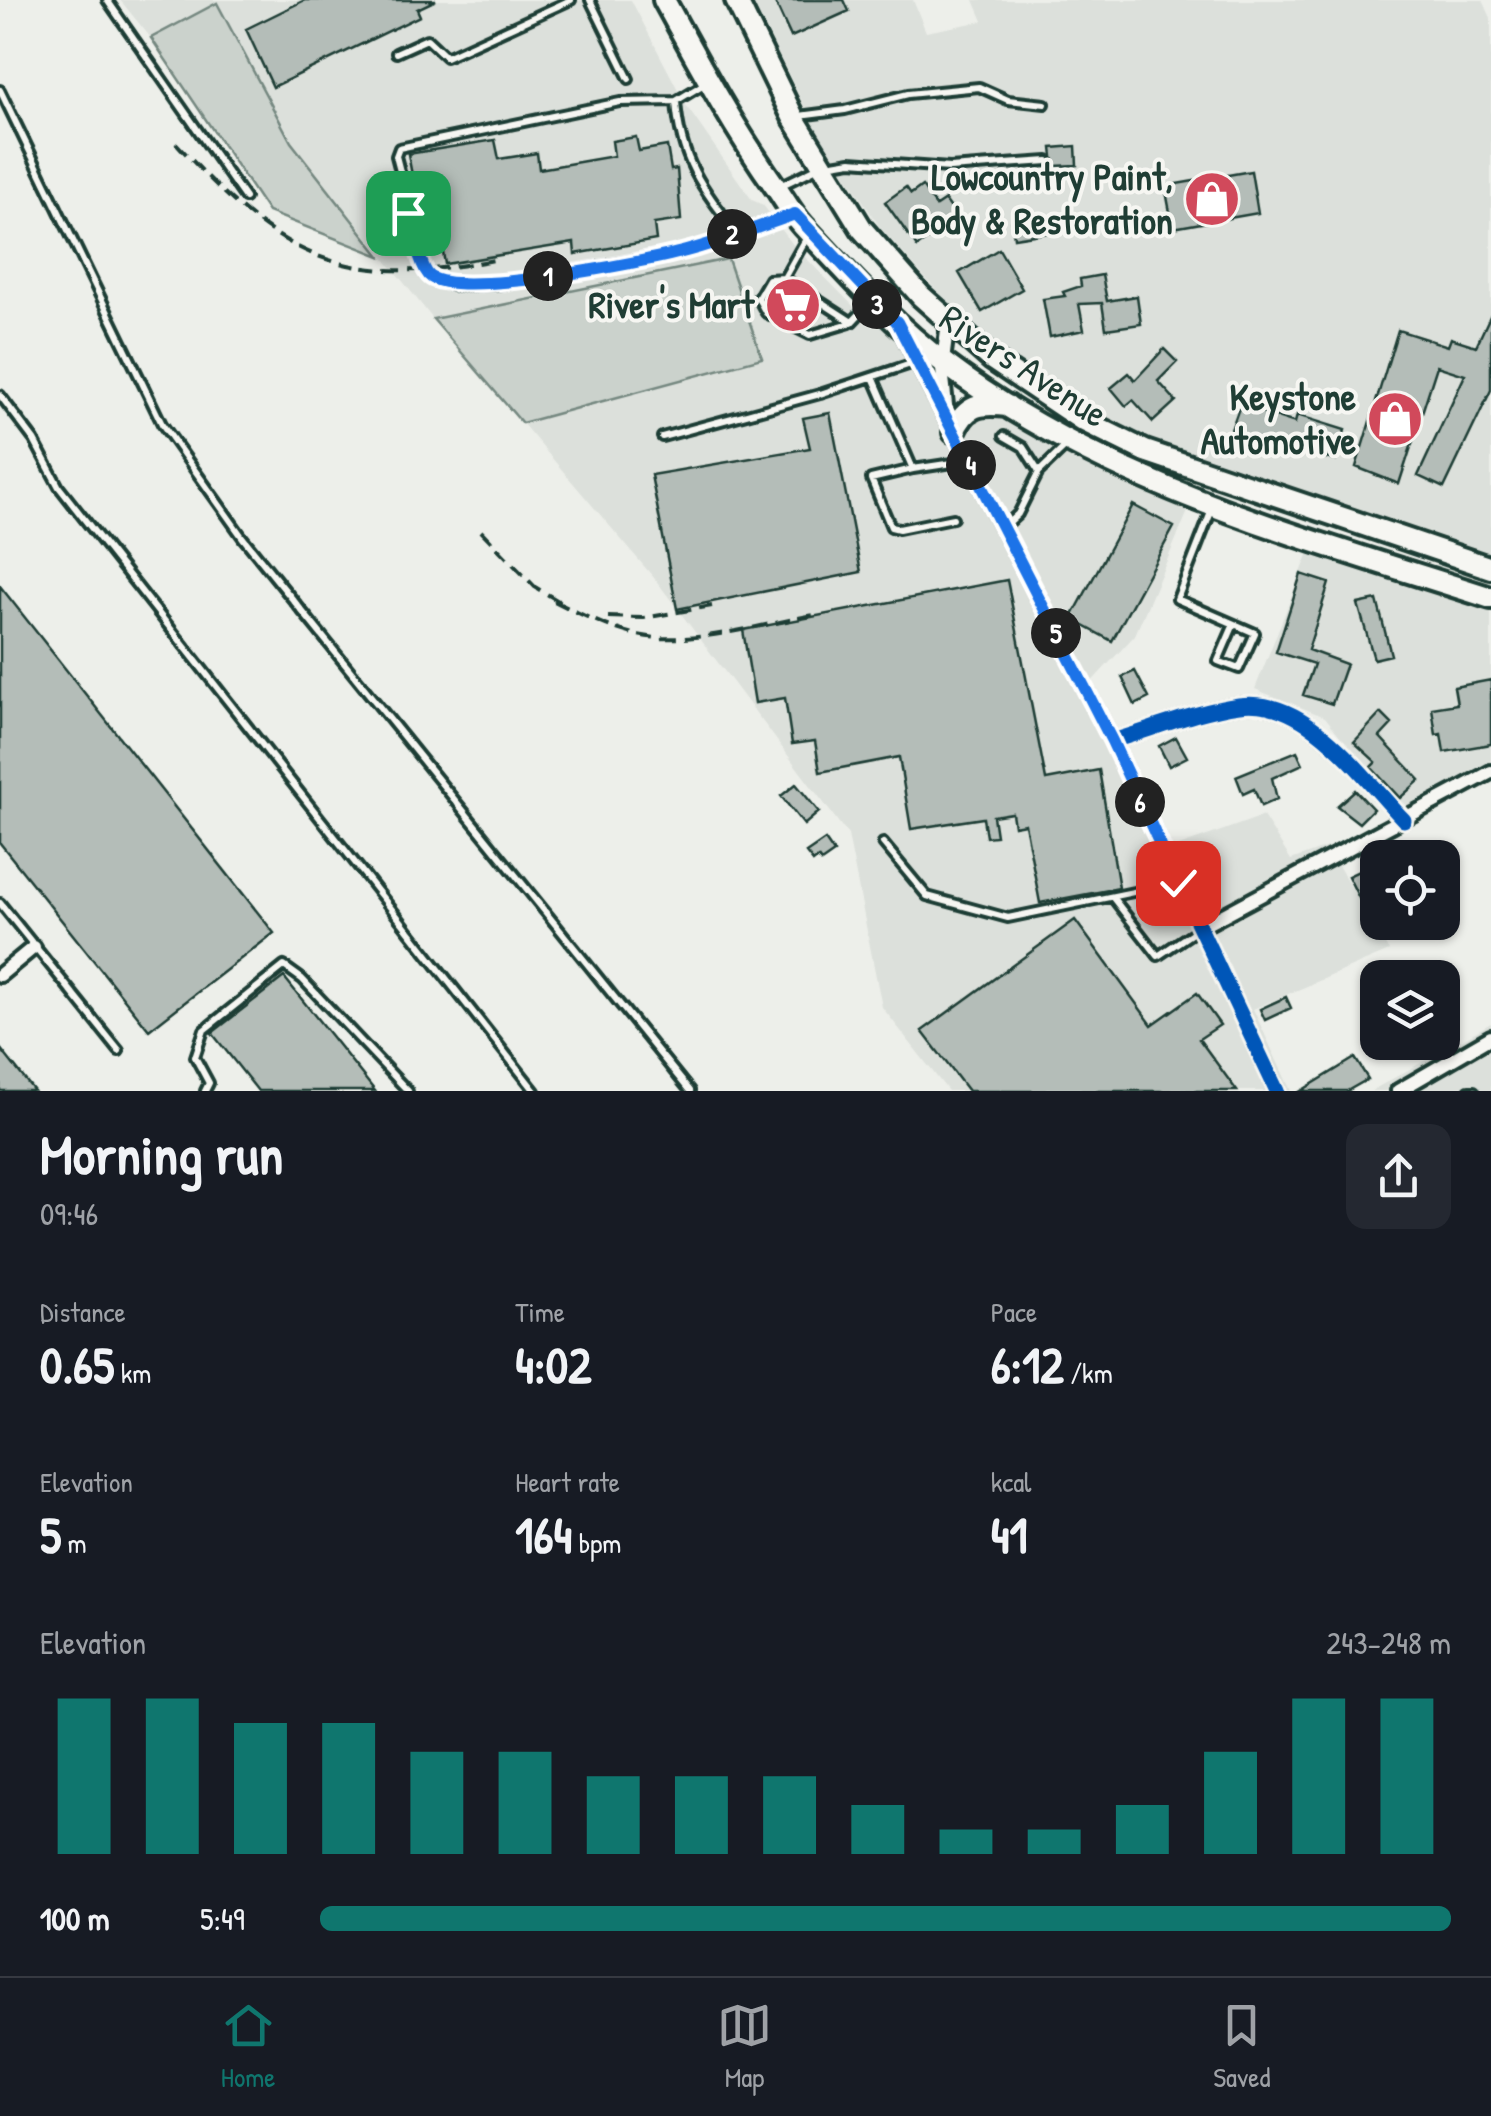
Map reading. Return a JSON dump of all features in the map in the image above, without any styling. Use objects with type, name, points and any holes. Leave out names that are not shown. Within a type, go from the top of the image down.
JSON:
[{"type":"main road","name":"Rivers Avenue","points":[[664,0],[753,156],[795,214],[874,300],[943,362],[1069,443],[1144,480],[1491,598]]},
{"type":"main road","name":"Rivers Avenue","points":[[736,0],[792,117],[862,229],[948,322],[1029,386],[1082,420],[1145,451],[1491,568]]},
{"type":"main road","points":[[954,432],[966,410],[976,405],[1008,406]]},
{"type":"street","points":[[897,322],[1112,741],[1278,1091]]},
{"type":"street","points":[[948,322],[942,385],[954,432]]},
{"type":"street","points":[[1112,741],[1241,705],[1273,706],[1312,725],[1404,820]]},
{"type":"street","points":[[1199,928],[1491,772]]},
{"type":"street","points":[[0,974],[34,947]]},
{"type":"street","points":[[1398,1091],[1491,1037]]},
{"type":"lane","points":[[107,0],[244,198]]},
{"type":"lane","points":[[396,53],[427,39],[446,58],[571,0]]},
{"type":"lane","points":[[590,0],[629,79]]},
{"type":"lane","points":[[709,81],[676,101],[620,102],[399,148],[396,156],[426,272],[433,279],[454,286],[496,285],[688,250],[795,214]]},
{"type":"lane","points":[[792,117],[844,110],[908,94],[979,87],[1008,100],[1045,104]]},
{"type":"lane","points":[[0,90],[162,424],[243,538],[690,1091]]},
{"type":"lane","points":[[676,101],[678,130],[696,180],[736,232]]},
{"type":"lane","points":[[776,188],[821,166],[850,161],[950,168],[1048,161]]},
{"type":"lane","points":[[782,281],[810,232]]},
{"type":"lane","points":[[852,322],[782,281],[769,279],[758,298],[766,313],[810,336],[852,322],[874,300]]},
{"type":"lane","points":[[766,313],[772,302]]},
{"type":"lane","points":[[801,331],[807,320]]},
{"type":"lane","points":[[662,437],[918,362]]},
{"type":"lane","points":[[873,377],[913,469]]},
{"type":"lane","points":[[0,395],[34,440],[59,487],[535,1091]]},
{"type":"lane","points":[[1004,436],[1022,447],[1039,472]]},
{"type":"lane","points":[[1003,528],[1018,514],[1039,472],[1069,443]]},
{"type":"lane","points":[[953,518],[899,529],[891,526],[872,479],[969,460]]},
{"type":"lane","points":[[1213,506],[1178,599],[1255,633],[1239,669],[1218,660],[1234,624]]},
{"type":"lane","points":[[882,843],[927,896],[1008,918],[1178,883]]},
{"type":"lane","points":[[1112,898],[1158,956],[1199,928]]},
{"type":"lane","points":[[0,904],[119,1051]]},
{"type":"lane","points":[[205,1091],[209,1083],[195,1056],[204,1030],[284,966],[302,979],[408,1091]]},
{"type":"shaded area","points":[[120,0],[631,0],[687,107],[752,200],[763,205],[794,246],[874,327],[897,321],[961,444],[968,425],[982,412],[999,414],[1111,478],[1189,509],[1135,635],[1084,690],[1162,852],[1263,816],[1291,860],[1327,847],[1360,902],[1360,940],[1382,940],[1389,951],[1360,960],[1360,963],[1253,1009],[1291,1091],[948,1091],[882,1007],[848,835],[655,579],[522,423],[762,358],[728,259],[433,319],[291,142],[217,4],[151,38]]},
{"type":"shaded area","points":[[752,0],[913,0],[926,32],[983,21],[974,0],[1483,0],[1491,18],[1491,557],[1156,445],[1059,392],[1015,361],[935,289],[879,226],[814,126]]},
{"type":"shaded area","points":[[217,3],[291,142],[380,256],[268,212],[151,38]]},
{"type":"shaded area","points":[[728,259],[762,358],[522,423],[433,319]]},
{"type":"shaded area","points":[[1310,550],[1491,609],[1491,783],[1424,820],[1375,780],[1325,717],[1255,689]]},
{"type":"shaded area","points":[[1491,1023],[1491,1091],[1371,1091],[1426,1060],[1460,1060],[1460,1041]]},
{"type":"building","points":[[305,0],[436,0],[417,9],[420,16],[273,87],[246,29]]},
{"type":"building","points":[[774,0],[844,0],[849,11],[791,37]]},
{"type":"building","points":[[636,137],[639,151],[667,146],[671,170],[677,169],[681,220],[654,224],[656,240],[575,254],[574,243],[445,264],[439,230],[423,233],[408,154],[495,140],[499,159],[537,153],[539,169],[614,156],[612,141]]},
{"type":"building","points":[[1076,146],[1077,165],[1054,166],[1052,148]]},
{"type":"building","name":"Lowcountry Paint, Body & Restoration","points":[[1251,171],[1258,213],[1173,228],[1165,186]]},
{"type":"building","points":[[922,186],[936,206],[945,200],[958,218],[917,247],[885,202],[906,187],[911,194]]},
{"type":"building","points":[[1058,215],[1060,231],[1014,238],[1012,222]]},
{"type":"building","points":[[999,249],[1022,289],[982,312],[959,273]]},
{"type":"building","points":[[1102,275],[1107,301],[1137,296],[1141,324],[1106,329],[1102,303],[1079,304],[1084,330],[1050,337],[1043,299],[1065,296],[1063,292],[1081,286],[1080,279]]},
{"type":"building","name":"Keystone Automotive","points":[[1491,314],[1491,390],[1444,488],[1418,476],[1465,375],[1437,366],[1399,484],[1356,467],[1398,330],[1448,346],[1451,338],[1476,346]]},
{"type":"building","points":[[1164,349],[1177,362],[1158,381],[1176,401],[1153,422],[1133,400],[1126,406],[1111,388],[1129,373],[1135,380]]},
{"type":"building","points":[[1240,405],[1295,423],[1297,415],[1345,430],[1336,461],[1276,443],[1273,453],[1228,438]]},
{"type":"building","points":[[830,413],[861,572],[677,609],[651,475],[810,448],[803,418]]},
{"type":"building","points":[[1133,505],[1174,527],[1112,641],[1071,619]]},
{"type":"building","points":[[1301,574],[1329,583],[1308,650],[1346,664],[1332,704],[1303,695],[1314,664],[1276,652]]},
{"type":"building","points":[[1007,580],[1046,780],[1099,770],[1119,888],[1040,903],[1025,824],[1014,826],[1012,813],[993,816],[996,836],[986,837],[983,818],[911,829],[899,757],[820,772],[815,741],[792,744],[785,698],[755,703],[743,630]]},
{"type":"building","points":[[0,586],[274,933],[149,1030],[0,843]]},
{"type":"building","points":[[1377,600],[1391,655],[1374,659],[1358,604]]},
{"type":"building","points":[[1135,671],[1149,698],[1135,705],[1122,677]]},
{"type":"building","points":[[1491,680],[1491,744],[1444,752],[1441,734],[1436,735],[1432,708],[1457,704],[1454,687]]},
{"type":"building","points":[[1381,713],[1392,724],[1380,737],[1420,780],[1400,798],[1371,767],[1376,762],[1354,742]]},
{"type":"building","points":[[1176,737],[1187,757],[1169,766],[1159,746]]},
{"type":"building","points":[[1297,751],[1303,764],[1272,778],[1277,799],[1261,806],[1254,789],[1243,794],[1236,776]]},
{"type":"building","points":[[796,784],[819,812],[804,825],[781,796]]},
{"type":"building","points":[[1355,790],[1373,809],[1359,823],[1337,806]]},
{"type":"building","points":[[825,840],[834,853],[821,862],[818,858],[813,862],[806,853]]},
{"type":"building","points":[[1360,870],[1360,900],[1348,876]]},
{"type":"building","points":[[1075,920],[1152,1025],[1197,993],[1220,1025],[1199,1039],[1237,1091],[968,1091],[922,1031]]},
{"type":"building","points":[[284,977],[375,1091],[258,1091],[212,1033]]},
{"type":"building","points":[[1286,997],[1291,1008],[1265,1020],[1260,1009]]},
{"type":"building","points":[[0,1048],[34,1091],[0,1091]]},
{"type":"building","points":[[1355,1058],[1368,1079],[1347,1091],[1301,1091]]},
{"type":"railway","points":[[176,143],[247,213],[281,238],[316,255],[353,266],[394,270],[494,260]]},
{"type":"railway","points":[[481,531],[535,587],[565,605]]},
{"type":"railway","points":[[554,601],[617,629],[658,638],[717,634],[814,615]]},
{"type":"railway","points":[[608,617],[644,618],[712,606]]},
{"type":"cycle path","points":[[897,321],[1112,741],[1277,1091]]},
{"type":"cycle path","points":[[1112,741],[1207,711],[1264,705],[1288,713],[1331,743],[1404,820]]},
{"type":"place","name":"Lowcountry Paint, Body & Restoration","points":[[1212,199]]},
{"type":"place","name":"River's Mart","points":[[793,305]]},
{"type":"place","name":"Keystone Automotive","points":[[1395,419]]},
{"type":"route","points":[[408,213],[426,272],[433,279],[454,286],[496,285],[688,250],[795,214],[897,322],[1112,741],[1178,883]]}]
